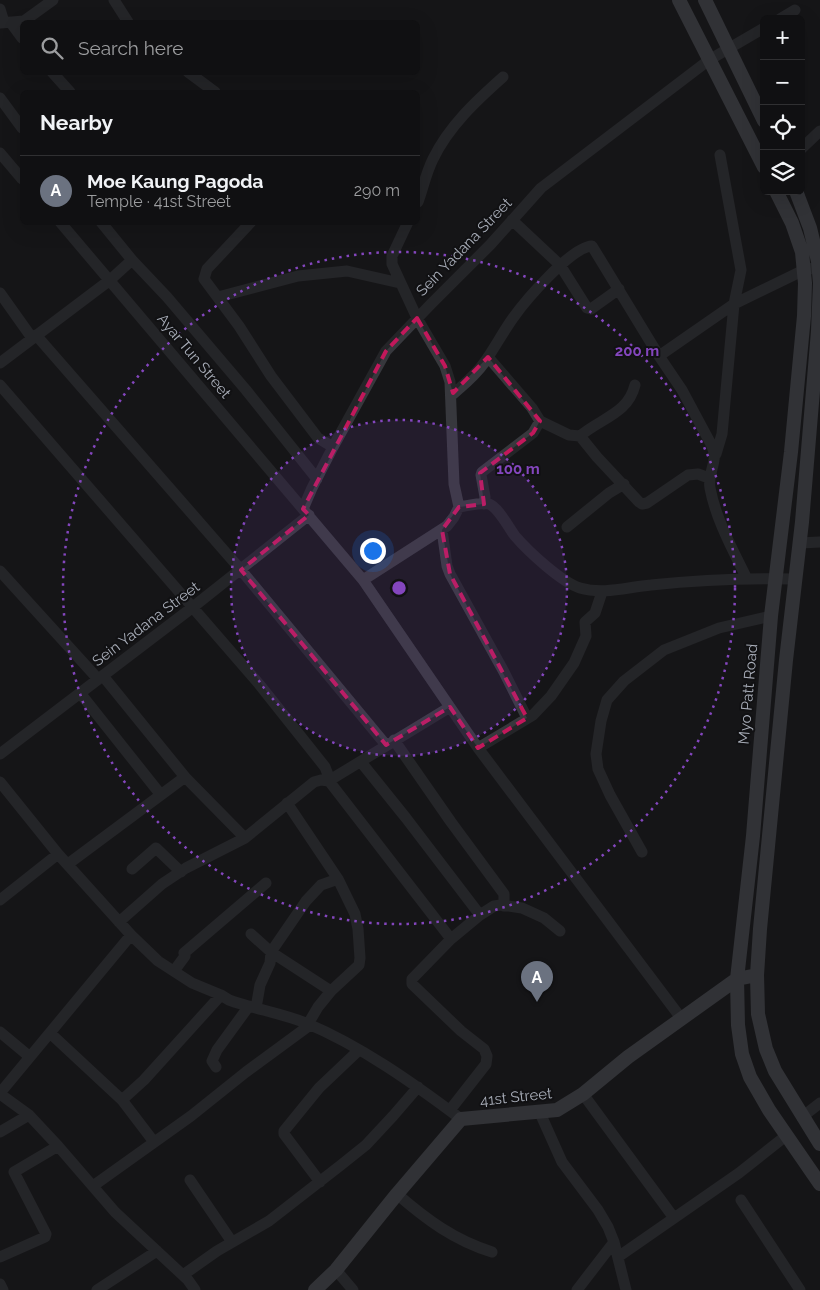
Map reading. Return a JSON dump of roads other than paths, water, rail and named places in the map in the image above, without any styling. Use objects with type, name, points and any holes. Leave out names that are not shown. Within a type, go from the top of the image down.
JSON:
[{"type":"main road","points":[[679,0],[760,159]]},
{"type":"main road","points":[[705,0],[760,112]]},
{"type":"main road","points":[[746,131],[760,122]]},
{"type":"main road","name":"Myo Patt Road","points":[[778,195],[794,229],[802,252],[805,283],[803,330],[791,452],[771,616],[753,836],[737,979],[738,1025],[742,1054],[750,1077],[769,1110],[820,1184]]},
{"type":"main road","points":[[798,195],[810,228],[819,267],[818,331],[800,543],[786,660],[757,975],[758,1014],[766,1049],[775,1071],[820,1144]]},
{"type":"main road","points":[[803,330],[818,331]]},
{"type":"main road","points":[[768,658],[786,660]]},
{"type":"main road","points":[[753,836],[770,838]]},
{"type":"main road","name":"41st Street","points":[[315,1290],[336,1270],[397,1194],[456,1115],[540,1113],[557,1110],[584,1094],[628,1057],[737,979],[757,975]]},
{"type":"street","points":[[25,20],[53,0]]},
{"type":"street","points":[[114,0],[127,20]]},
{"type":"street","points":[[0,9],[5,23],[20,36]]},
{"type":"street","points":[[787,15],[795,10]]},
{"type":"street","points":[[5,23],[20,21]]},
{"type":"street","name":"Sein Yadana Street","points":[[0,754],[241,570],[306,512],[317,478],[386,351],[490,245],[541,188],[709,60],[760,30]]},
{"type":"street","points":[[55,75],[68,90]]},
{"type":"street","points":[[192,75],[212,90]]},
{"type":"street","points":[[420,196],[432,160],[451,130],[476,101],[502,77]]},
{"type":"street","points":[[0,98],[20,125]]},
{"type":"street","points":[[805,145],[820,130]]},
{"type":"street","points":[[0,153],[20,177]]},
{"type":"street","points":[[720,155],[741,264],[734,304],[722,434],[709,478],[711,494],[719,518],[747,579]]},
{"type":"street","points":[[512,220],[560,265],[587,308],[591,309],[619,289]]},
{"type":"street","name":"Ayar Tun Street","points":[[63,225],[362,580],[403,636],[478,748],[681,1018]]},
{"type":"street","points":[[103,225],[246,390],[317,478]]},
{"type":"street","points":[[248,225],[207,269],[204,279],[239,326],[271,376],[318,438],[333,447]]},
{"type":"street","points":[[362,580],[442,530],[454,517],[459,507],[454,484],[450,382],[445,366],[417,318],[392,264],[392,256],[407,225]]},
{"type":"street","points":[[451,396],[469,380],[488,357],[514,316],[560,265],[584,248],[592,246],[682,390],[716,454]]},
{"type":"street","points":[[0,363],[110,280],[132,260]]},
{"type":"street","points":[[659,356],[734,304],[804,270],[819,267]]},
{"type":"street","points":[[218,297],[298,276],[347,271],[400,283]]},
{"type":"street","points":[[0,294],[34,337],[241,570],[390,742],[504,894],[504,906]]},
{"type":"street","points":[[488,357],[532,408],[540,421],[569,435],[580,436],[621,409],[632,395],[635,385]]},
{"type":"street","points":[[0,385],[259,684],[325,768],[330,780],[451,939]]},
{"type":"street","points":[[484,504],[482,472],[533,433],[540,421]]},
{"type":"street","points":[[580,436],[597,457],[642,504],[647,503],[688,475],[698,474],[709,478]]},
{"type":"street","points":[[568,528],[609,493],[624,484]]},
{"type":"street","points":[[459,507],[484,504],[494,507],[516,537],[548,568],[574,586],[602,592],[651,585],[795,578]]},
{"type":"street","points":[[442,530],[447,566],[450,574],[500,664],[527,718]]},
{"type":"street","points":[[800,543],[820,542]]},
{"type":"street","points":[[0,571],[101,678],[185,777],[245,838]]},
{"type":"street","points":[[478,748],[533,715],[551,696],[574,663],[586,636],[585,622],[595,613],[602,592]]},
{"type":"street","points":[[642,852],[610,795],[598,769],[596,754],[601,721],[607,700],[624,681],[664,650],[719,628],[771,616]]},
{"type":"street","points":[[80,693],[162,794]]},
{"type":"street","points":[[120,922],[162,884],[245,838],[314,782],[330,780],[450,707]]},
{"type":"street","points":[[361,762],[480,915]]},
{"type":"street","points":[[68,864],[185,777]]},
{"type":"street","points":[[0,782],[58,854],[131,935],[158,961],[192,983],[221,994],[229,1000],[309,1025],[359,1050],[418,1086],[456,1115],[486,1064],[487,1056],[484,1049],[461,1031],[411,982],[451,939],[494,906],[522,908],[544,918],[560,931]]},
{"type":"street","points":[[93,1186],[191,1116],[309,1025],[318,1007],[359,965],[360,958],[354,914],[338,879],[287,803]]},
{"type":"street","points":[[132,869],[156,848],[181,872]]},
{"type":"street","points":[[0,900],[58,854]]},
{"type":"street","points":[[216,1067],[212,1061],[217,1050],[253,1007],[270,963],[271,952],[306,901],[321,885],[338,879]]},
{"type":"street","points":[[174,971],[185,956],[184,953],[266,884]]},
{"type":"street","points":[[251,934],[271,952],[331,992]]},
{"type":"street","points":[[131,935],[0,1094],[29,1115],[115,1212],[183,1275],[195,1290]]},
{"type":"street","points":[[122,1100],[144,1080],[221,994]]},
{"type":"street","points":[[0,1032],[30,1057]]},
{"type":"street","points":[[50,1033],[122,1100],[154,1142]]},
{"type":"street","points":[[320,1182],[284,1134],[284,1131],[319,1088],[359,1050]]},
{"type":"street","points":[[183,1275],[232,1242],[269,1221],[320,1182],[366,1145],[394,1116],[418,1086]]},
{"type":"street","points":[[584,1094],[674,1218]]},
{"type":"street","points":[[802,1116],[820,1103]]},
{"type":"street","points":[[540,1113],[562,1162],[598,1210],[608,1227],[614,1242],[626,1290]]},
{"type":"street","points":[[0,1132],[29,1115]]},
{"type":"street","points":[[618,1257],[739,1173],[787,1135]]},
{"type":"street","points":[[0,1257],[45,1237],[46,1234],[14,1172],[58,1146]]},
{"type":"street","points":[[190,1180],[232,1242]]},
{"type":"street","points":[[397,1194],[422,1215],[445,1230],[470,1245],[492,1252]]},
{"type":"street","points":[[741,1200],[800,1290]]},
{"type":"street","points":[[577,1290],[614,1242]]},
{"type":"street","points":[[98,1290],[157,1251]]},
{"type":"street","points":[[336,1270],[353,1290]]},
{"type":"street","points":[[0,1284],[3,1290]]},
{"type":"place","name":"Moe Kaung Pagoda","points":[[537,1002]]}]
